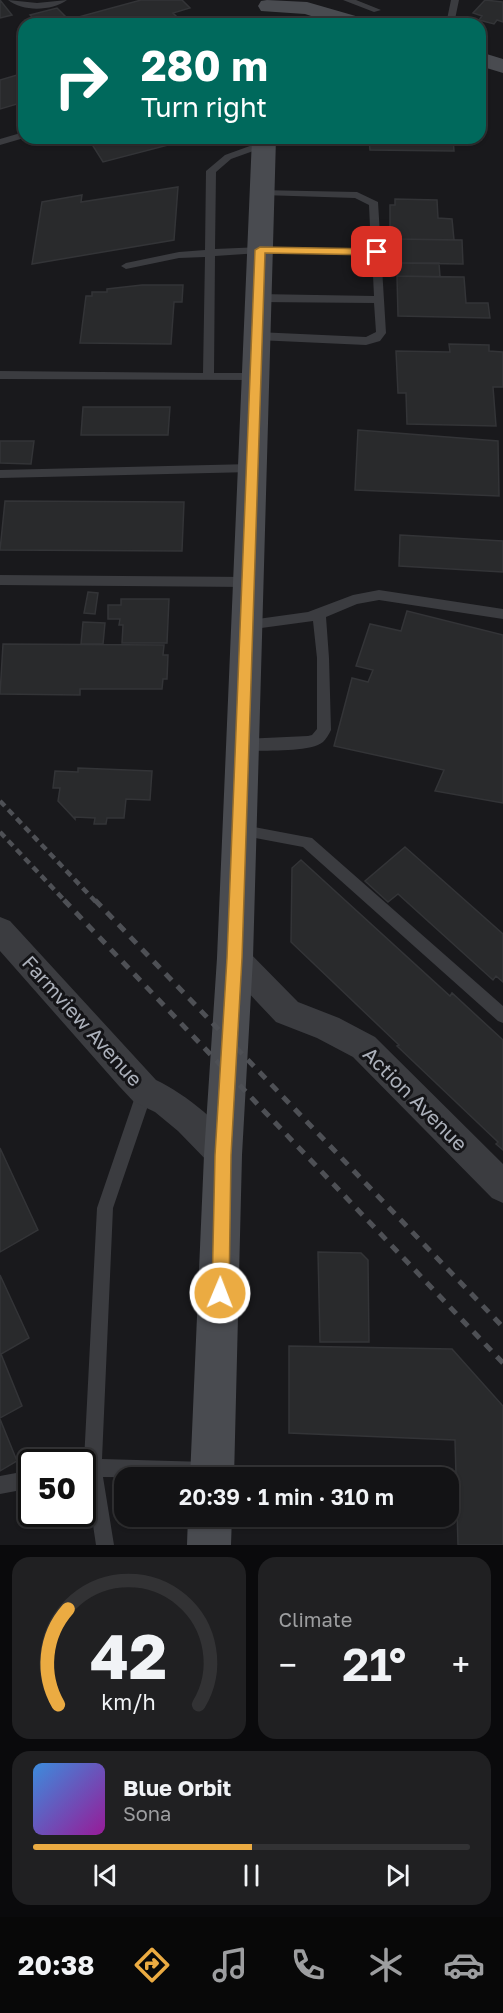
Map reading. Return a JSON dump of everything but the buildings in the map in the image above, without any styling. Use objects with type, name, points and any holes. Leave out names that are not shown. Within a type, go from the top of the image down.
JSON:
[{"type":"main road","points":[[265,15],[307,8],[339,18]]},
{"type":"main road","points":[[486,61],[503,66]]},
{"type":"main road","points":[[212,1467],[223,1155],[235,958],[264,144]]},
{"type":"main road","points":[[209,1545],[210,1527]]},
{"type":"street","name":"Farmview Avenue","points":[[5,943],[145,1090],[166,1101],[189,1120],[223,1155]]},
{"type":"street","name":"Action Avenue","points":[[235,958],[287,1012],[328,1028],[364,1047],[503,1187]]},
{"type":"lane","points":[[12,0],[23,6],[39,7],[63,0]]},
{"type":"lane","points":[[347,0],[377,10]]},
{"type":"lane","points":[[451,18],[455,0]]},
{"type":"lane","points":[[0,142],[18,137]]},
{"type":"lane","points":[[208,376],[211,171],[217,163],[257,144]]},
{"type":"lane","points":[[257,336],[366,341],[376,338],[381,333],[374,204],[357,195],[262,192]]},
{"type":"lane","points":[[126,266],[179,255],[260,250],[377,252]]},
{"type":"lane","points":[[258,298],[379,300]]},
{"type":"lane","points":[[0,375],[256,377]]},
{"type":"lane","points":[[0,474],[252,468]]},
{"type":"lane","points":[[0,580],[248,582]]},
{"type":"lane","points":[[247,625],[292,621],[320,614],[359,596],[379,595],[503,614]]},
{"type":"lane","points":[[243,745],[308,742],[317,739],[324,730],[320,614]]},
{"type":"lane","points":[[239,830],[307,842],[503,1016]]},
{"type":"lane","points":[[89,1449],[105,1208],[145,1090]]},
{"type":"lane","points":[[96,1469],[114,1470]]},
{"type":"lane","points":[[0,1485],[18,1482]]},
{"type":"lane","points":[[96,1505],[105,1545]]},
{"type":"railway","points":[[0,801],[96,902]]},
{"type":"railway","points":[[0,832],[66,902]]},
{"type":"railway","points":[[64,900],[503,1363]]},
{"type":"railway","points":[[95,900],[503,1327]]},
{"type":"route","points":[[220,1293],[223,1155],[235,958],[260,250],[377,252]]}]
